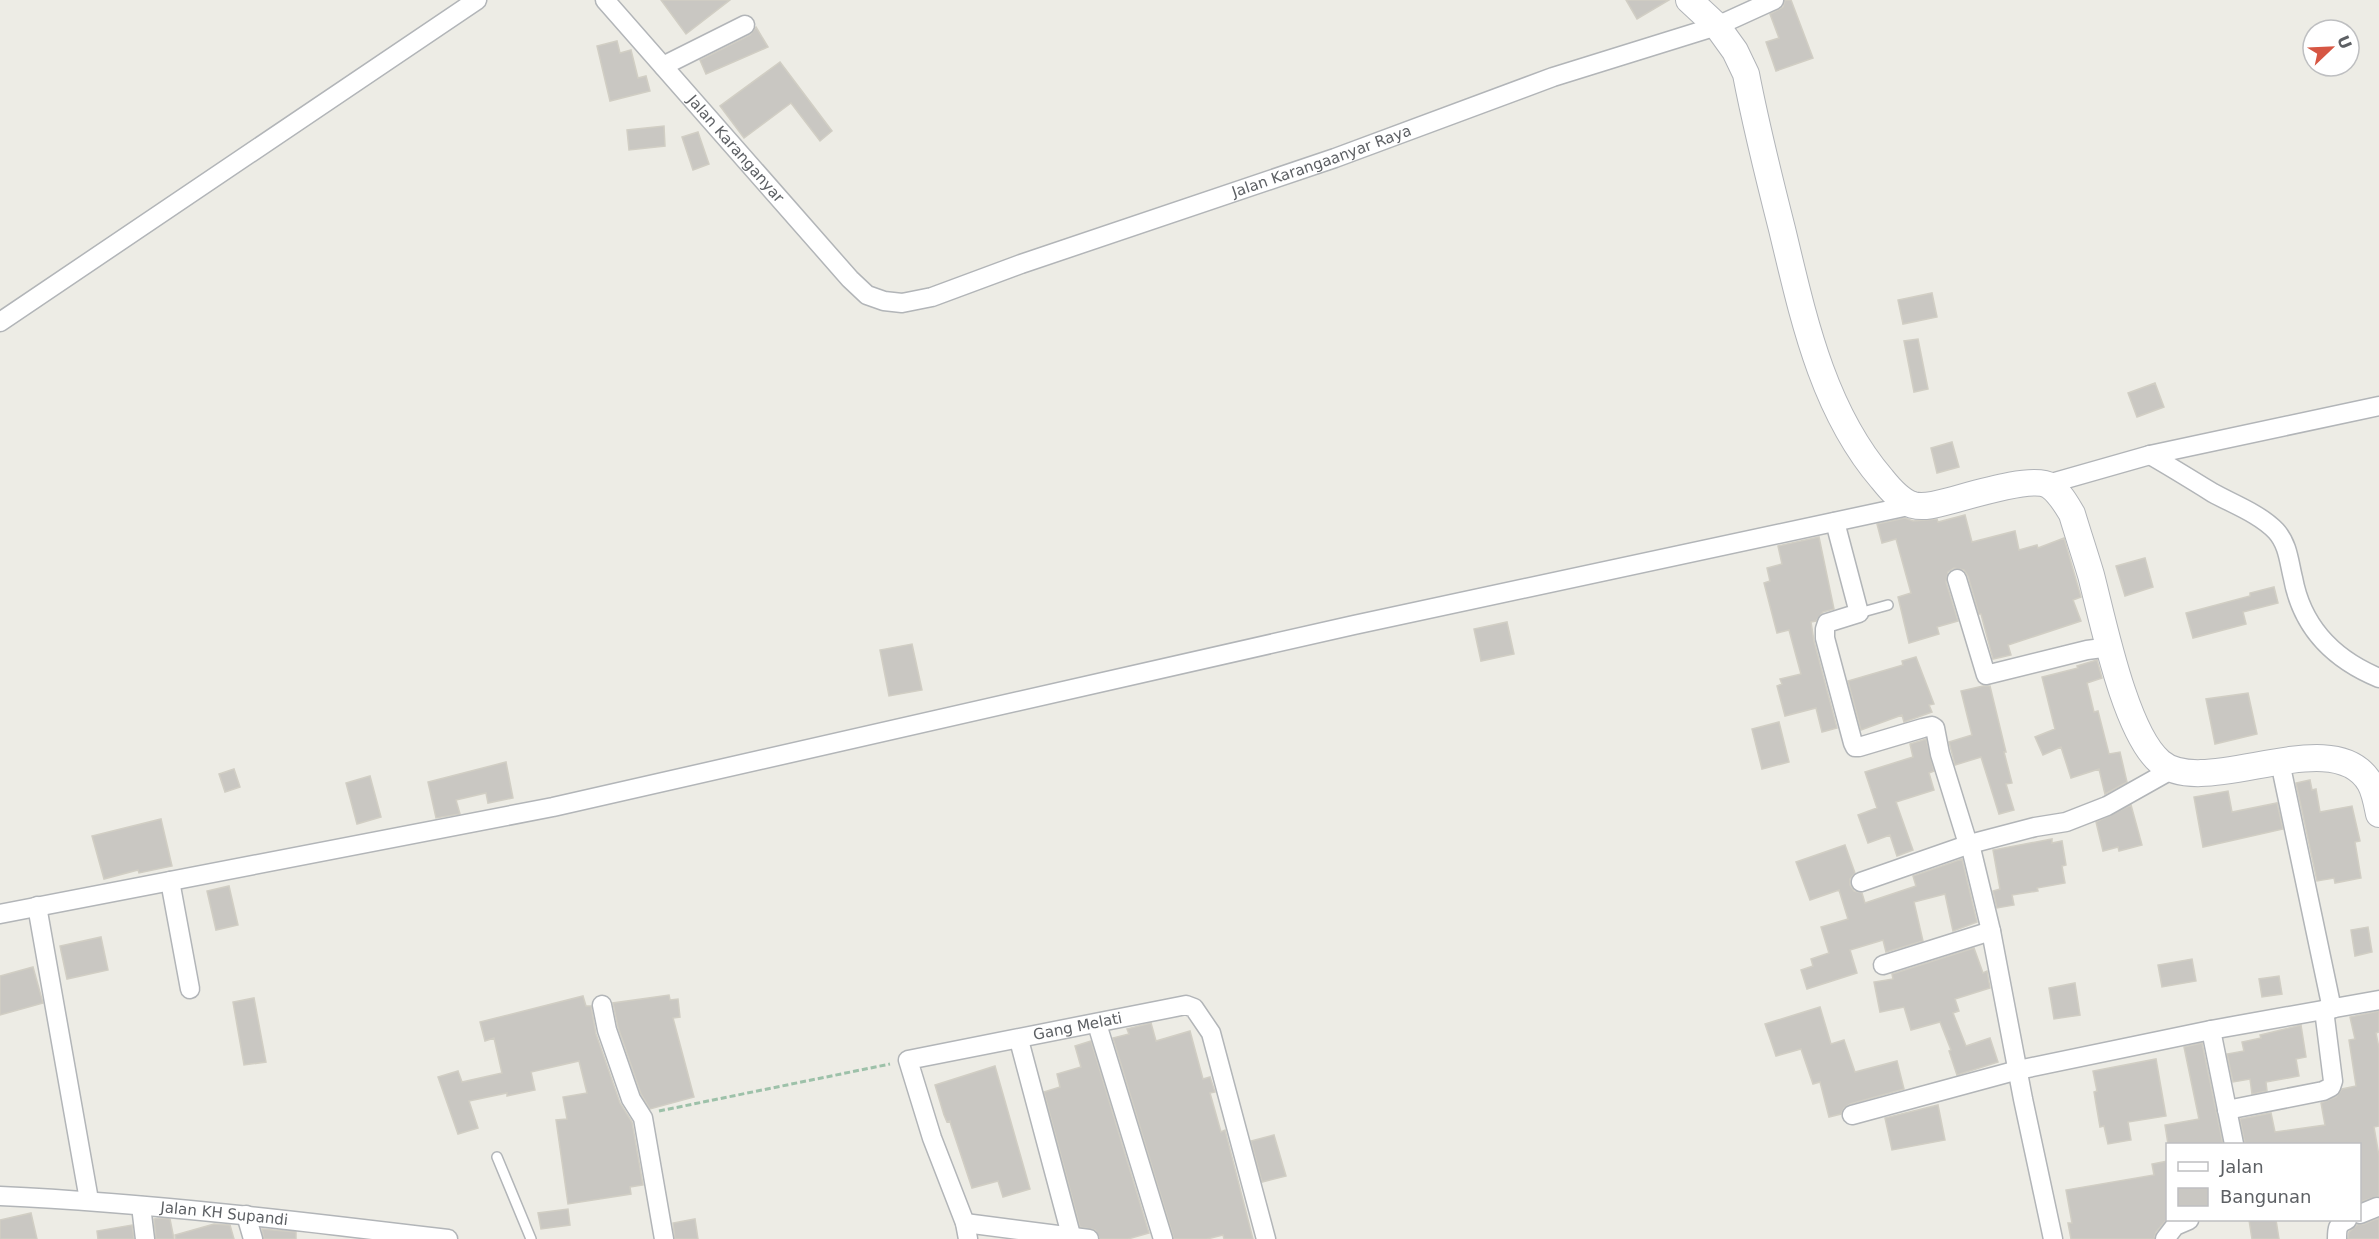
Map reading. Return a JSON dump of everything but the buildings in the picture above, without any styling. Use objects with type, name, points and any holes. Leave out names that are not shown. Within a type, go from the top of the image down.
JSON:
[{"type":"main road","points":[[1689,0],[1717,26],[1735,51],[1746,74],[1815,357],[1829,393],[1855,443],[1874,470],[1893,492],[1913,505],[1934,505],[2026,482],[2048,484],[2064,501],[2072,514],[2135,725],[2147,747],[2159,761],[2171,770],[2206,772],[2280,762],[2339,760],[2364,774],[2371,784],[2379,814]]},
{"type":"street","points":[[0,322],[477,0]]},
{"type":"street","name":"Jalan Karangaanyar Raya","points":[[867,295],[884,301],[902,303],[932,297],[1021,264],[1335,158],[1553,76],[1717,26],[1774,0]]},
{"type":"street","name":"Jalan Karanganyar","points":[[614,3],[663,66],[850,279],[867,295]]},
{"type":"street","points":[[663,66],[745,25]]},
{"type":"street","points":[[2048,484],[2150,455],[2379,406]]},
{"type":"street","points":[[2150,455],[2278,532],[2289,555],[2301,607],[2317,636],[2330,649],[2350,663],[2379,678]]},
{"type":"street","points":[[0,914],[553,807],[1354,625],[1913,505]]},
{"type":"street","points":[[1835,522],[1859,613],[1827,623],[1825,639],[1853,743],[1859,747],[1923,728],[1932,726],[1935,728],[1940,754],[1969,844],[1991,931],[2053,1239]]},
{"type":"street","points":[[1957,579],[1986,675],[2087,650],[2110,647]]},
{"type":"street","points":[[2227,1110],[2324,1091],[2331,1088],[2333,1081],[2328,1009],[2280,762]]},
{"type":"street","points":[[1861,882],[1969,844],[2035,827],[2066,822],[2107,806],[2171,770]]},
{"type":"street","points":[[171,881],[190,988]]},
{"type":"street","points":[[37,906],[89,1200]]},
{"type":"street","points":[[1883,965],[1991,931]]},
{"type":"street","points":[[1852,1114],[2018,1070],[2211,1030],[2379,1000]]},
{"type":"street","points":[[602,1005],[610,1038],[631,1099],[643,1118],[664,1239]]},
{"type":"street","name":"Gang Melati","points":[[908,1060],[1019,1040],[1186,1005],[1194,1008],[1203,1018],[1210,1034],[1266,1239]]},
{"type":"street","points":[[1097,1024],[1163,1239]]},
{"type":"street","points":[[2211,1030],[2234,1143]]},
{"type":"street","points":[[1019,1040],[1071,1235]]},
{"type":"street","points":[[908,1060],[932,1138],[967,1231],[1071,1235],[1089,1239]]},
{"type":"street","name":"Jalan KH Supandi","points":[[0,1196],[89,1200],[246,1215],[448,1239]]},
{"type":"street","points":[[141,1206],[145,1239]]},
{"type":"street","points":[[2361,1214],[2377,1208]]},
{"type":"street","points":[[246,1215],[253,1239]]},
{"type":"street","points":[[2165,1239],[2175,1226],[2187,1221]]},
{"type":"street","points":[[2337,1239],[2337,1227],[2345,1221]]},
{"type":"lane","points":[[1859,613],[1888,605]]},
{"type":"lane","points":[[497,1156],[531,1239]]},
{"type":"path","points":[[643,1118],[662,1110],[908,1060]]}]
